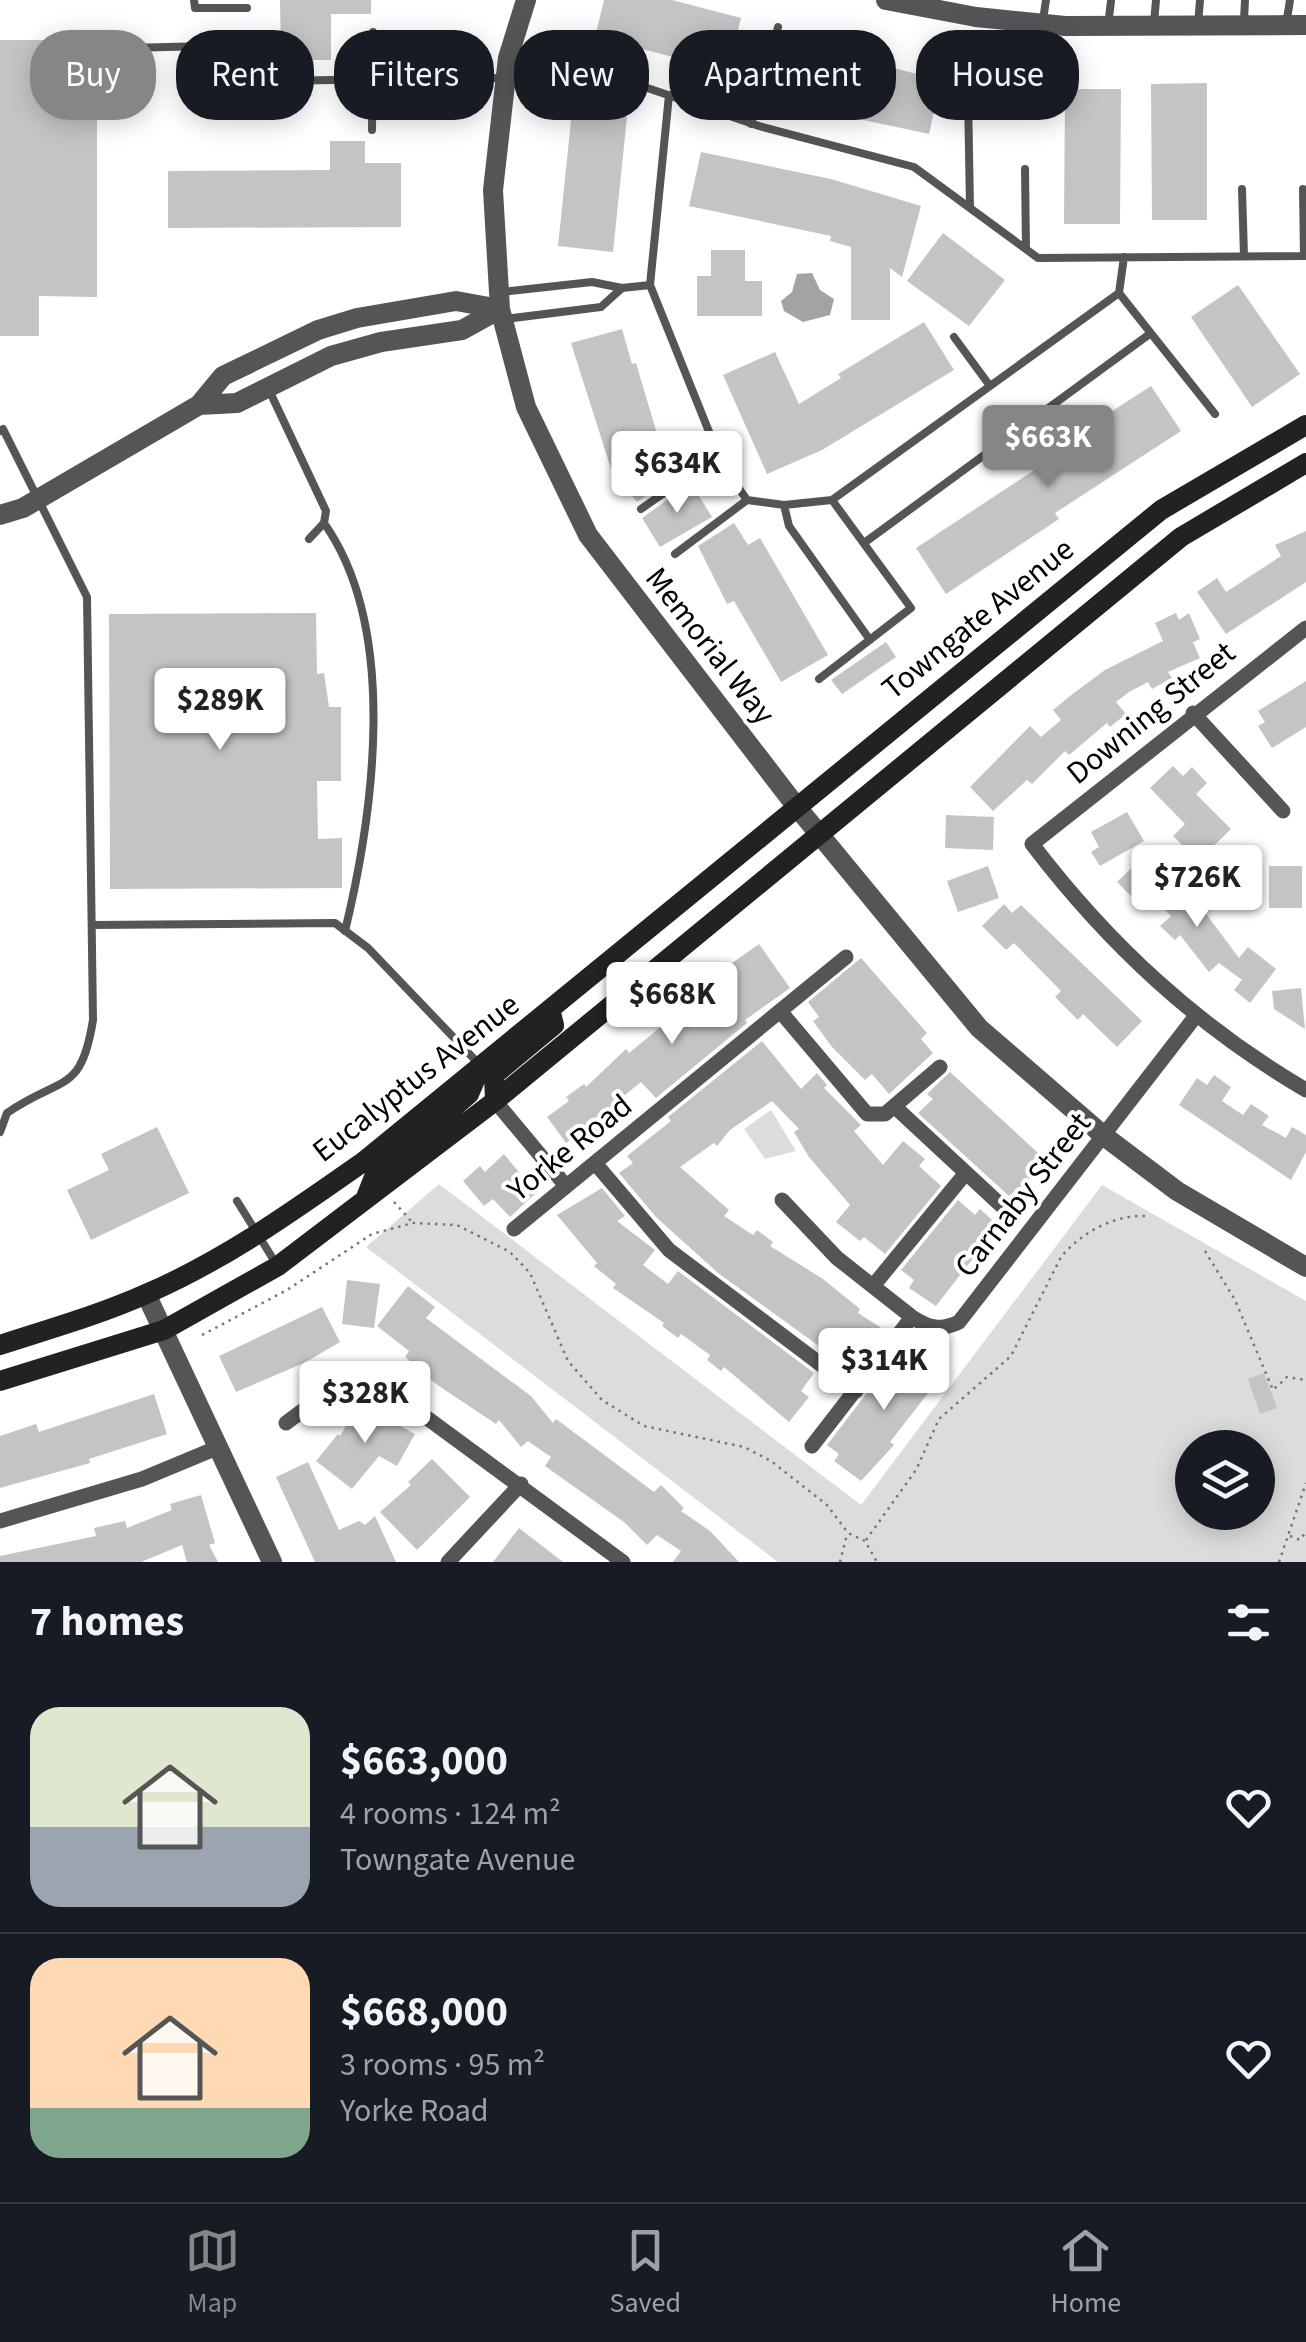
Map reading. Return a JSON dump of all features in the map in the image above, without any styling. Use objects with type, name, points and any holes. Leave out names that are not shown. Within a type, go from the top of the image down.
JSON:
[{"type":"main road","name":"Towngate Avenue","points":[[796,806],[1161,510],[1306,425]]},
{"type":"main road","name":"Towngate Avenue","points":[[820,834],[1181,537],[1306,463]]},
{"type":"main road","name":"Eucalyptus Avenue","points":[[0,1345],[146,1294],[259,1235],[363,1162],[796,806]]},
{"type":"main road","name":"Eucalyptus Avenue","points":[[0,1381],[164,1330],[278,1266],[495,1102],[820,834]]},
{"type":"main road","points":[[495,1102],[494,1075],[554,1025],[550,1010]]},
{"type":"main road","points":[[364,1202],[374,1177],[469,1094],[482,1066]]},
{"type":"street","name":"Memorial Way","points":[[526,0],[505,78],[493,190],[501,307],[526,407],[588,535],[796,806]]},
{"type":"street","points":[[886,0],[956,7],[1043,25],[1296,25]]},
{"type":"street","points":[[0,515],[40,498],[199,405],[223,376],[331,326],[456,301],[501,307]]},
{"type":"street","points":[[199,405],[237,403],[331,356],[381,342],[462,330],[501,307]]},
{"type":"street","name":"Downing Street","points":[[1196,1018],[1128,956],[1032,844],[1192,713],[1306,628]]},
{"type":"street","points":[[1192,713],[1283,811]]},
{"type":"street","points":[[796,806],[979,1028],[1104,1136],[1224,1222],[1306,1267]]},
{"type":"street","name":"Yorke Road","points":[[514,1229],[846,956]]},
{"type":"street","points":[[780,1012],[867,1114],[879,1116],[940,1066]]},
{"type":"street","points":[[1196,1018],[1306,1090]]},
{"type":"street","name":"Carnaby Street","points":[[912,1318],[936,1328],[959,1322],[1196,1018]]},
{"type":"street","points":[[495,1102],[566,1186]]},
{"type":"street","points":[[894,1106],[1005,1208]]},
{"type":"street","points":[[595,1162],[669,1250],[856,1391]]},
{"type":"street","points":[[872,1286],[964,1174]]},
{"type":"street","points":[[782,1200],[837,1258],[912,1318],[812,1446]]},
{"type":"street","points":[[146,1294],[272,1562]]},
{"type":"street","points":[[286,1423],[342,1381],[374,1379],[623,1562]]},
{"type":"street","points":[[0,1521],[127,1484],[219,1447]]},
{"type":"street","points":[[448,1562],[521,1484]]},
{"type":"lane","points":[[194,0],[194,8],[246,8]]},
{"type":"lane","points":[[1043,25],[1046,0]]},
{"type":"lane","points":[[1108,28],[1111,0]]},
{"type":"lane","points":[[1154,27],[1156,0]]},
{"type":"lane","points":[[1198,26],[1200,0]]},
{"type":"lane","points":[[1243,26],[1245,0]]},
{"type":"lane","points":[[1290,0],[1296,25]]},
{"type":"lane","points":[[751,124],[778,27]]},
{"type":"lane","points":[[494,78],[505,78]]},
{"type":"lane","points":[[649,89],[669,96],[650,285],[718,455],[747,500]]},
{"type":"lane","points":[[372,120],[372,130]]},
{"type":"lane","points":[[739,120],[914,167],[1038,258],[1305,256],[1302,189]]},
{"type":"lane","points":[[968,120],[970,208]]},
{"type":"lane","points":[[1025,169],[1026,249]]},
{"type":"lane","points":[[1242,189],[1244,256]]},
{"type":"lane","points":[[675,554],[747,500],[784,505],[832,500],[1119,293],[1124,258]]},
{"type":"lane","points":[[501,307],[592,282],[622,288],[650,285]]},
{"type":"lane","points":[[501,307],[601,306],[622,288]]},
{"type":"lane","points":[[1119,293],[1215,414]]},
{"type":"lane","points":[[864,543],[1152,333]]},
{"type":"lane","points":[[954,337],[990,386]]},
{"type":"lane","points":[[267,386],[326,511],[324,523],[309,539]]},
{"type":"lane","points":[[0,431],[4,429],[40,498],[86,597],[93,1020],[88,1054],[78,1074],[7,1112],[0,1132]]},
{"type":"lane","points":[[641,509],[718,455]]},
{"type":"lane","points":[[819,679],[911,608],[832,500]]},
{"type":"lane","points":[[784,505],[789,526],[870,640]]},
{"type":"lane","points":[[324,523],[346,554],[371,659],[374,717],[367,796],[360,872],[346,931]]},
{"type":"lane","points":[[92,925],[335,923],[368,948],[482,1066]]},
{"type":"lane","points":[[237,1201],[278,1266]]},
{"type":"path","points":[[382,1189],[413,1223]]},
{"type":"path","points":[[866,1541],[908,1483],[939,1418],[1011,1356],[1061,1256],[1073,1242],[1124,1218],[1145,1216]]},
{"type":"path","points":[[202,1335],[287,1290],[372,1234],[413,1223],[457,1225],[510,1252],[545,1298],[568,1360],[582,1380],[623,1416],[662,1431],[744,1447],[771,1460],[814,1492],[848,1533],[866,1541],[877,1562]]},
{"type":"path","points":[[1205,1252],[1235,1300],[1273,1390],[1287,1377],[1306,1380]]},
{"type":"path","points":[[1279,1562],[1306,1483]]},
{"type":"path","points":[[1289,1534],[1293,1541],[1300,1540],[1306,1532]]},
{"type":"path","points":[[840,1562],[848,1533]]},
{"type":"shaded area","points":[[812,273],[820,290],[834,299],[830,315],[803,322],[784,311],[781,301],[792,292],[797,274]]},
{"type":"shaded area","points":[[771,1110],[796,1151],[765,1159],[744,1129]]},
{"type":"shaded area","points":[[439,1184],[861,1505],[1102,1185],[1306,1301],[1306,1562],[778,1562],[366,1247]]},
{"type":"building","points":[[280,0],[371,0],[371,14],[331,14],[331,60],[314,60],[314,30],[280,30]]},
{"type":"building","points":[[604,0],[672,0],[741,18],[738,30],[669,30],[669,56],[649,51],[649,30],[597,30]]},
{"type":"building","points":[[0,40],[30,40],[30,120],[97,120],[97,297],[39,296],[39,336],[0,336]]},
{"type":"building","points":[[896,69],[916,74],[916,120],[932,120],[929,134],[864,120],[896,120]]},
{"type":"building","points":[[1207,83],[1207,220],[1152,220],[1151,84]]},
{"type":"building","points":[[1079,89],[1121,89],[1120,224],[1064,224],[1065,120],[1079,120]]},
{"type":"building","points":[[571,120],[627,120],[613,252],[558,246]]},
{"type":"building","points":[[330,141],[365,141],[365,163],[401,163],[401,227],[168,228],[168,171],[330,170]]},
{"type":"building","points":[[701,152],[831,179],[921,206],[902,277],[890,268],[890,320],[851,320],[851,247],[830,241],[831,236],[689,206]]},
{"type":"building","points":[[943,233],[1005,280],[969,326],[907,281]]},
{"type":"building","points":[[711,250],[745,250],[745,281],[762,281],[762,316],[697,316],[697,276],[711,276]]},
{"type":"building","points":[[1238,285],[1300,374],[1252,407],[1191,317]]},
{"type":"building","points":[[924,322],[954,370],[822,450],[767,474],[723,375],[775,352],[799,404],[841,378],[838,374]]},
{"type":"building","points":[[622,329],[666,464],[675,457],[683,470],[637,502],[612,472],[571,343]]},
{"type":"building","points":[[1151,386],[1181,431],[1055,513],[1059,519],[946,594],[916,548],[1042,465],[1038,459]]},
{"type":"building","points":[[691,483],[712,517],[660,547],[642,518]]},
{"type":"building","points":[[734,523],[748,545],[760,538],[828,655],[781,682],[734,601],[727,604],[698,546]]},
{"type":"building","points":[[1306,531],[1306,582],[1226,634],[1197,592],[1217,578],[1226,592],[1281,556],[1275,545]]},
{"type":"building","points":[[316,613],[317,674],[324,673],[329,707],[341,707],[341,781],[317,781],[318,839],[342,838],[342,888],[110,889],[109,614]]},
{"type":"building","points":[[1176,613],[1179,620],[1189,613],[1200,639],[1193,642],[1200,658],[1168,672],[1172,678],[1152,689],[1148,682],[1129,692],[1116,702],[1126,714],[1110,727],[1107,723],[1069,755],[1065,751],[1032,784],[1027,780],[993,811],[970,787],[1030,726],[1041,737],[1061,720],[1053,710],[1070,696],[1105,670],[1163,641],[1155,623]]},
{"type":"building","points":[[886,642],[896,657],[842,694],[831,680]]},
{"type":"building","points":[[1306,681],[1306,727],[1272,748],[1258,726],[1265,722],[1258,711]]},
{"type":"building","points":[[1173,766],[1183,776],[1192,767],[1207,783],[1196,794],[1231,829],[1198,861],[1173,836],[1185,824],[1150,788]]},
{"type":"building","points":[[1127,812],[1144,841],[1100,866],[1091,852],[1099,847],[1091,832]]},
{"type":"building","points":[[946,815],[994,817],[993,850],[945,848]]},
{"type":"building","points":[[1233,848],[1260,863],[1243,892],[1217,876]]},
{"type":"building","points":[[1141,859],[1174,893],[1180,887],[1204,911],[1239,958],[1248,947],[1276,969],[1250,1003],[1234,990],[1242,980],[1219,963],[1209,972],[1180,935],[1175,940],[1160,926],[1171,916],[1152,897],[1142,907],[1117,882]]},
{"type":"building","points":[[988,866],[999,898],[958,912],[947,881]]},
{"type":"building","points":[[1269,866],[1302,866],[1302,908],[1269,908]]},
{"type":"building","points":[[1004,904],[1012,913],[1021,905],[1142,1021],[1117,1047],[1083,1014],[1078,1020],[1055,997],[1061,991],[1014,943],[1006,950],[982,926]]},
{"type":"building","points":[[759,944],[790,988],[745,1020],[747,1023],[656,1098],[641,1082],[620,1099],[632,1114],[585,1150],[575,1137],[566,1143],[547,1117],[569,1101],[566,1097],[584,1084],[586,1087],[626,1049],[629,1053],[679,1012],[676,1005],[694,996]]},
{"type":"building","points":[[861,958],[927,1033],[921,1039],[933,1053],[889,1094],[872,1074],[865,1080],[832,1047],[813,1021],[819,1017],[808,1002]]},
{"type":"building","points":[[1301,988],[1305,1029],[1274,1009],[1272,991]]},
{"type":"building","points":[[762,1041],[801,1089],[817,1073],[827,1085],[824,1088],[861,1125],[854,1131],[883,1165],[903,1141],[925,1159],[919,1166],[941,1186],[885,1254],[836,1222],[850,1205],[809,1157],[794,1132],[799,1129],[772,1101],[730,1130],[717,1146],[714,1143],[680,1167],[729,1210],[724,1216],[753,1235],[757,1230],[773,1242],[770,1246],[823,1279],[860,1309],[858,1313],[880,1327],[863,1355],[855,1350],[845,1365],[718,1273],[656,1217],[619,1173],[633,1163],[627,1156],[671,1121],[668,1117]]},
{"type":"building","points":[[950,1072],[1049,1163],[1009,1196],[918,1113],[933,1099],[927,1094]]},
{"type":"building","points":[[1214,1075],[1231,1087],[1222,1101],[1243,1115],[1251,1104],[1269,1116],[1262,1125],[1286,1138],[1292,1127],[1306,1135],[1306,1152],[1291,1180],[1179,1105],[1197,1078],[1207,1085]]},
{"type":"building","points":[[157,1127],[189,1193],[91,1240],[67,1190],[109,1170],[101,1154]]},
{"type":"building","points":[[504,1154],[536,1193],[510,1217],[493,1199],[484,1206],[463,1181],[480,1166],[485,1172]]},
{"type":"building","points":[[602,1188],[625,1216],[617,1221],[655,1250],[643,1265],[668,1284],[678,1271],[814,1373],[801,1391],[809,1397],[789,1422],[724,1367],[721,1371],[707,1360],[710,1355],[681,1334],[678,1338],[662,1326],[664,1323],[613,1288],[616,1284],[594,1266],[597,1263],[557,1215]]},
{"type":"building","points":[[958,1200],[975,1215],[980,1209],[1002,1229],[985,1243],[936,1306],[909,1288],[914,1280],[901,1270]]},
{"type":"building","points":[[347,1280],[380,1284],[374,1328],[342,1324]]},
{"type":"building","points":[[408,1286],[435,1307],[426,1318],[531,1396],[553,1423],[556,1419],[654,1492],[661,1485],[684,1508],[681,1511],[710,1531],[739,1562],[673,1562],[681,1551],[657,1535],[647,1545],[624,1522],[545,1466],[551,1457],[528,1441],[521,1447],[499,1420],[496,1424],[436,1384],[405,1357],[409,1351],[377,1326]]},
{"type":"building","points":[[322,1307],[340,1342],[304,1363],[236,1392],[219,1356]]},
{"type":"building","points":[[900,1350],[918,1365],[925,1356],[949,1374],[936,1391],[932,1388],[890,1442],[894,1445],[861,1481],[834,1461],[839,1454],[827,1445]]},
{"type":"building","points":[[1264,1373],[1277,1408],[1260,1414],[1248,1379]]},
{"type":"building","points":[[154,1394],[167,1434],[89,1459],[90,1463],[0,1488],[0,1436],[36,1424],[39,1432]]},
{"type":"building","points":[[359,1404],[415,1434],[397,1466],[379,1456],[352,1489],[316,1461],[340,1436]]},
{"type":"building","points":[[432,1459],[470,1497],[417,1550],[380,1512],[411,1485],[408,1482]]},
{"type":"building","points":[[308,1462],[339,1530],[359,1521],[365,1525],[375,1516],[396,1562],[315,1562],[276,1477]]},
{"type":"building","points":[[201,1495],[215,1543],[209,1545],[218,1562],[187,1562],[182,1545],[141,1562],[0,1562],[0,1556],[96,1536],[94,1528],[125,1521],[127,1528],[172,1510],[170,1504]]},
{"type":"building","points":[[519,1528],[563,1562],[493,1562]]}]
